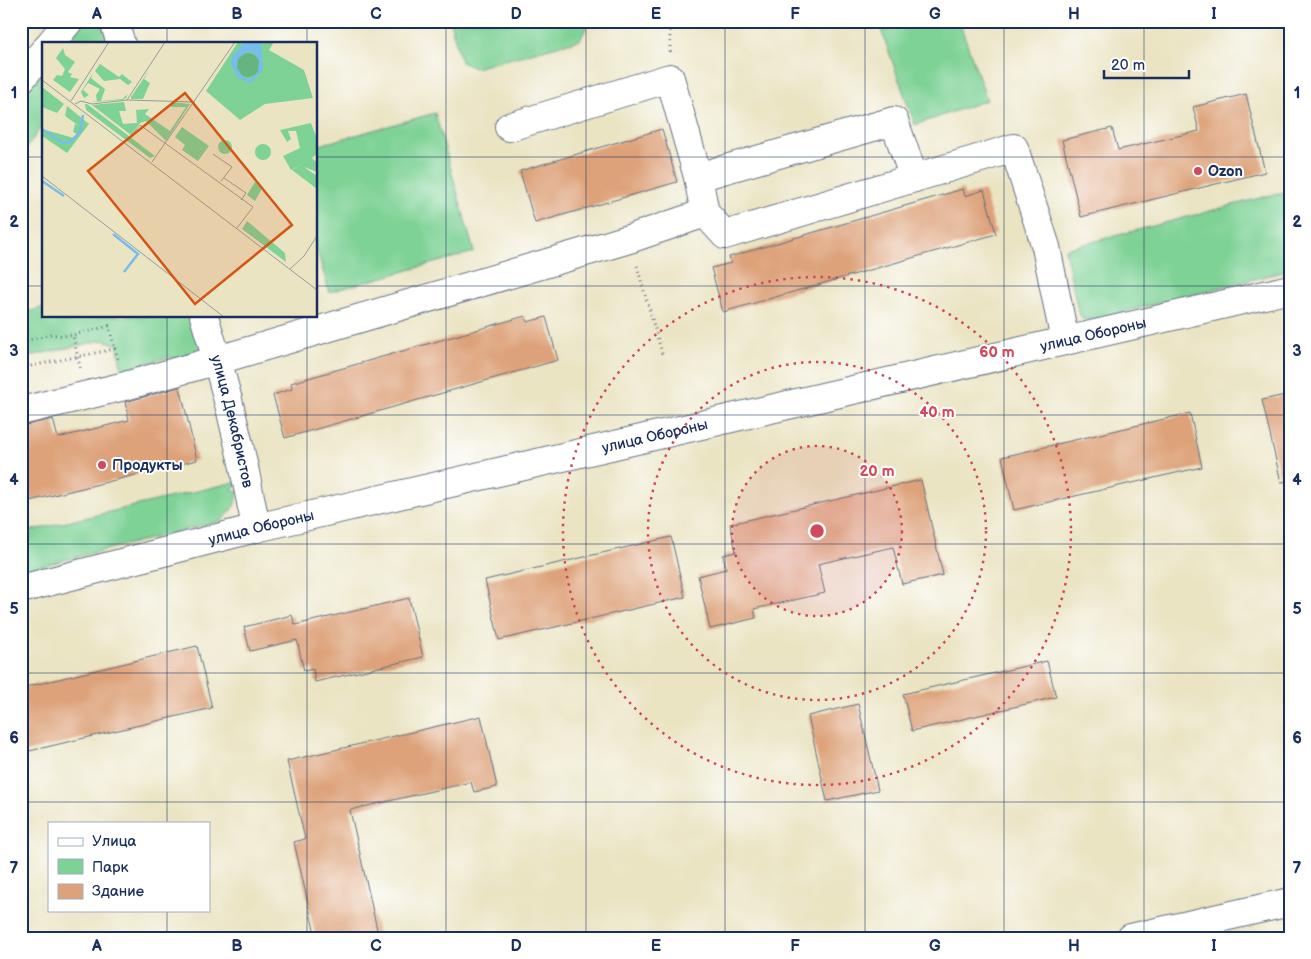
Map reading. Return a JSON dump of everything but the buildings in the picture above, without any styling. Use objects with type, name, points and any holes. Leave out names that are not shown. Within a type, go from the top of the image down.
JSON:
[{"type":"street","points":[[52,42],[69,21]]},
{"type":"street","points":[[114,21],[120,42]]},
{"type":"street","points":[[21,79],[42,53]]},
{"type":"street","points":[[509,127],[670,78],[698,178],[705,213],[725,235],[1014,148],[1046,247],[1065,341]]},
{"type":"street","points":[[698,178],[894,121],[914,178]]},
{"type":"street","points":[[21,411],[125,386],[218,360],[629,238],[705,213]]},
{"type":"street","name":"улица Обороны","points":[[21,589],[256,528],[1290,289]]},
{"type":"street","name":"улица Декабристов","points":[[205,318],[218,360],[247,475],[256,528]]},
{"type":"street","points":[[1131,938],[1290,902]]},
{"type":"path","points":[[629,238],[663,357]]},
{"type":"path","points":[[21,342],[51,334],[73,335],[108,326],[125,386]]},
{"type":"path","points":[[73,335],[85,396]]},
{"type":"path","points":[[21,368],[115,349]]},
{"type":"green space","points":[[450,21],[584,21],[586,28],[580,40],[475,68],[461,62]]},
{"type":"green space","points":[[878,21],[959,21],[987,100],[915,125]]},
{"type":"green space","points":[[98,23],[107,34],[109,42],[63,42],[80,24]]},
{"type":"green space","points":[[42,67],[42,126],[23,153],[21,152],[21,91]]},
{"type":"green space","points":[[435,113],[474,252],[329,292],[318,254],[318,145]]},
{"type":"green space","points":[[1290,193],[1290,270],[1092,320],[1082,319],[1077,307],[1065,249],[1271,195]]},
{"type":"green space","points":[[42,308],[42,318],[194,318],[201,353],[184,361],[170,357],[122,370],[117,345],[104,340],[21,358],[21,314]]},
{"type":"green space","points":[[235,482],[237,486],[233,487],[233,491],[238,491],[235,504],[221,521],[21,571],[21,533]]},
{"type":"place","name":"Ozon","points":[[1198,171]]},
{"type":"place","name":"Продукты","points":[[102,465]]}]
